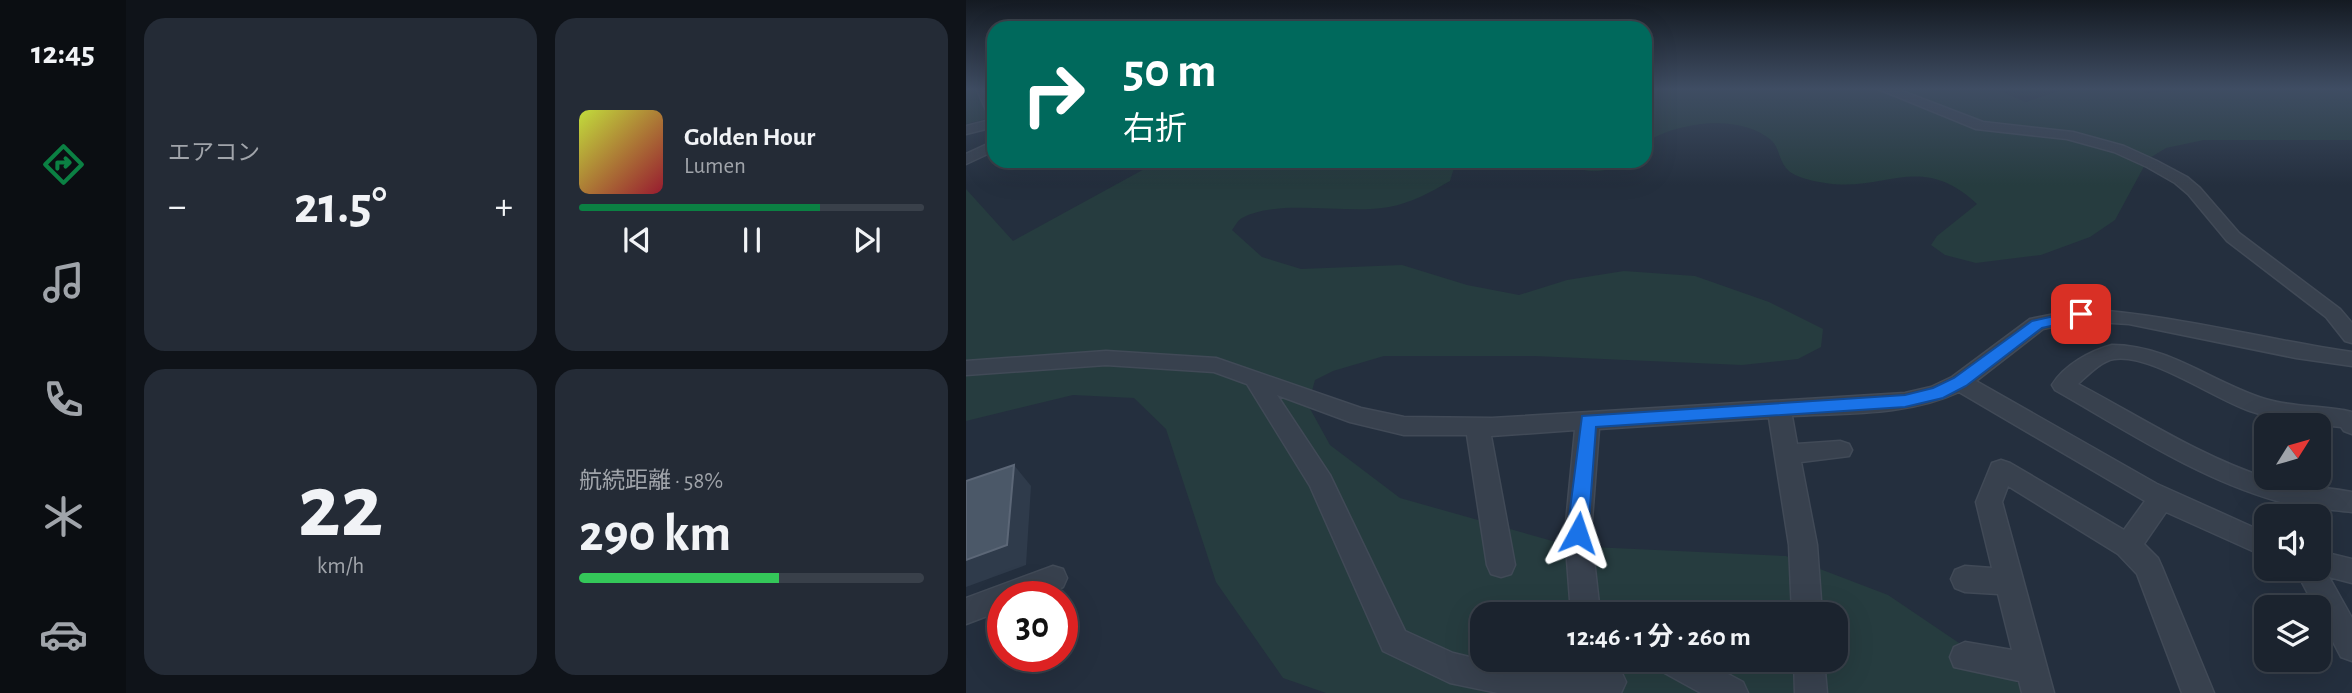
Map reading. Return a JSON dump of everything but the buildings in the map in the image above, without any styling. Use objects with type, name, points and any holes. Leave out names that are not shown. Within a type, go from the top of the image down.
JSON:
[{"type":"street","points":[[1965,120],[1980,126],[2068,135],[2119,149],[2181,180],[2233,237],[2333,313],[2352,336]]},
{"type":"street","points":[[966,130],[987,125]]},
{"type":"street","points":[[966,159],[987,148]]},
{"type":"street","points":[[966,368],[1106,358],[1216,365],[1358,416],[1404,426],[1478,427],[1905,401],[1937,393],[1960,382],[2037,324],[2081,314],[2129,318],[2295,351],[2352,359]]},
{"type":"street","points":[[2352,425],[2348,419],[2260,406],[2159,361],[2132,354],[2112,352],[2105,355],[2063,385],[2209,464],[2245,480],[2280,491],[2352,502]]},
{"type":"street","points":[[1255,379],[1321,482],[1394,641],[1450,668],[1561,690],[1610,682]]},
{"type":"street","points":[[1960,382],[2161,498],[2254,540]]},
{"type":"street","points":[[1779,408],[1803,545],[1806,602]]},
{"type":"street","points":[[1584,602],[1578,533],[1588,421]]},
{"type":"street","points":[[1478,427],[1501,565]]},
{"type":"street","points":[[1787,454],[1840,450]]},
{"type":"street","points":[[2035,680],[1989,502],[2001,470],[2128,546],[2148,567],[2198,693]]},
{"type":"street","points":[[2128,546],[2161,498]]},
{"type":"street","points":[[2331,566],[2352,571]]},
{"type":"street","points":[[1045,581],[1053,578]]},
{"type":"street","points":[[1965,579],[2009,582]]},
{"type":"street","points":[[2316,581],[2352,647]]},
{"type":"street","points":[[966,611],[987,603]]},
{"type":"street","points":[[1965,657],[2035,680]]},
{"type":"street","points":[[1694,672],[1732,693]]},
{"type":"street","points":[[1810,672],[1811,693]]},
{"type":"green space","points":[[1652,120],[2352,120],[2352,140],[2204,140],[2166,148],[2148,159],[2115,220],[2090,237],[2041,255],[1976,263],[1945,255],[1931,245],[1937,236],[1977,204],[1957,188],[1938,180],[1902,177],[1847,185],[1804,178],[1786,168],[1771,140],[1743,126],[1690,126],[1652,139]]},
{"type":"green space","points":[[1146,168],[1454,168],[1450,181],[1405,203],[1372,209],[1274,209],[1242,218],[1232,230],[1262,257],[1301,269],[1402,265],[1467,285],[1519,295],[1567,280],[1624,271],[1695,276],[1769,302],[1823,329],[1821,347],[1798,359],[1742,365],[1534,356],[1384,356],[1333,371],[1315,380],[1308,405],[1330,445],[1400,498],[1570,546],[1786,556],[1888,595],[2033,693],[1326,693],[1283,678],[1216,582],[1166,429],[1134,398],[1073,395],[966,421],[966,189],[1013,241]]},
{"type":"green space","points":[[1578,168],[1612,168],[1602,171]]},
{"type":"route","points":[[1578,533],[1588,421],[1905,401],[1937,393],[1960,382],[2037,324],[2081,314]]}]
